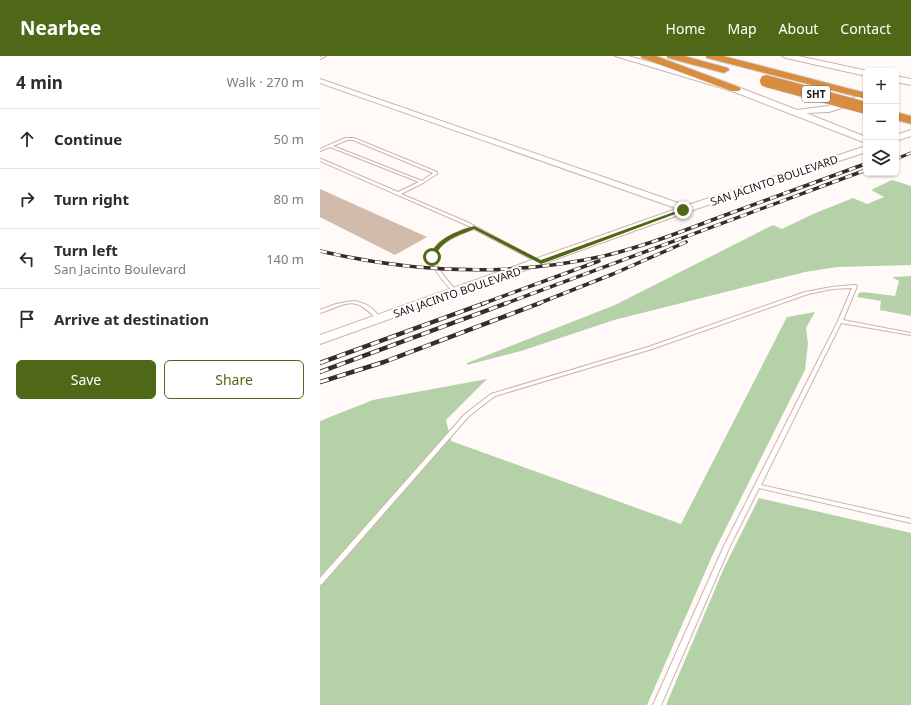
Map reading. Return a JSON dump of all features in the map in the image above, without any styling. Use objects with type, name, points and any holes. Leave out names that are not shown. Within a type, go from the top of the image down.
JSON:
[{"type":"highway","points":[[646,56],[735,89]]},
{"type":"highway","name":"SHT","points":[[672,56],[863,107]]},
{"type":"highway","name":"SHT","points":[[711,56],[863,96]]},
{"type":"highway","points":[[899,105],[911,108]]},
{"type":"highway","points":[[899,117],[911,120]]},
{"type":"main road","points":[[619,56],[735,89],[863,139]]},
{"type":"main road","points":[[786,56],[863,72]]},
{"type":"main road","points":[[899,80],[911,82]]},
{"type":"main road","points":[[790,110],[816,111],[829,109],[863,98]]},
{"type":"main road","points":[[899,137],[911,133]]},
{"type":"main road","name":"SAN JACINTO BOULEVARD","points":[[320,340],[687,209],[863,149]]},
{"type":"street","points":[[320,81],[687,209]]},
{"type":"lane","points":[[320,58],[325,56]]},
{"type":"lane","points":[[320,150],[346,139],[353,139],[436,173],[398,194]]},
{"type":"lane","points":[[330,146],[422,182]]},
{"type":"lane","points":[[320,160],[474,227],[541,262]]},
{"type":"lane","points":[[455,292],[434,264],[432,257],[435,249],[445,240],[474,227]]},
{"type":"lane","points":[[320,582],[467,415],[493,395],[650,348],[800,295],[832,288],[855,286],[840,322],[758,486],[726,546],[657,705]]},
{"type":"lane","points":[[320,312],[346,303],[354,302],[361,303],[370,308],[379,319]]},
{"type":"lane","points":[[840,322],[911,334]]},
{"type":"lane","points":[[758,486],[911,521]]},
{"type":"green space","points":[[892,180],[911,186],[911,265],[837,267],[805,272],[614,320],[521,351],[467,365],[467,363],[615,305],[773,225],[782,229],[813,214],[853,198],[867,204],[884,197],[871,190]]},
{"type":"green space","points":[[911,276],[911,316],[880,310],[881,301],[857,297],[859,293],[863,292],[895,296],[899,281],[893,278]]},
{"type":"green space","points":[[815,312],[806,328],[808,344],[805,370],[713,554],[647,705],[320,705],[320,421],[373,400],[487,379],[446,420],[451,441],[681,524],[787,317]]},
{"type":"green space","points":[[759,498],[911,533],[911,705],[666,705],[724,568]]},
{"type":"building","points":[[320,189],[427,237],[395,255],[320,217]]},
{"type":"railway","points":[[899,158],[911,153]]},
{"type":"railway","points":[[320,251],[391,264],[464,270],[536,267],[572,262],[608,255],[648,243],[863,165]]},
{"type":"railway","points":[[504,304],[863,171]]},
{"type":"railway","points":[[537,304],[613,274],[686,242]]},
{"type":"railway","points":[[482,304],[599,261]]},
{"type":"railway","points":[[320,363],[485,303]]},
{"type":"railway","points":[[320,372],[507,303]]},
{"type":"railway","points":[[320,382],[384,362],[540,303]]},
{"type":"route","points":[[432,257],[435,249],[445,240],[474,227],[541,262],[683,210]]}]
